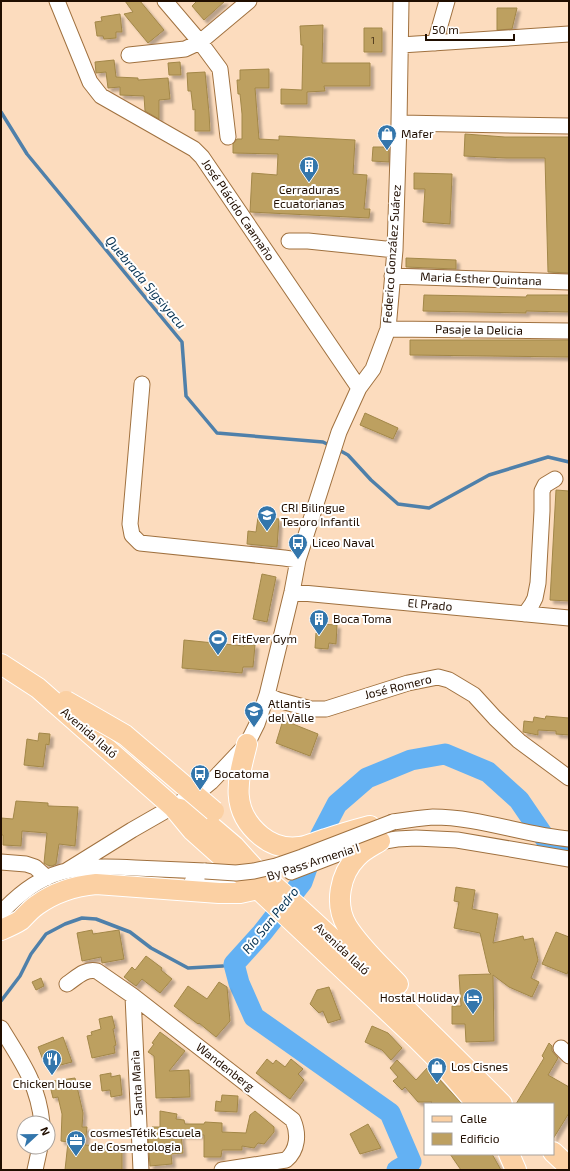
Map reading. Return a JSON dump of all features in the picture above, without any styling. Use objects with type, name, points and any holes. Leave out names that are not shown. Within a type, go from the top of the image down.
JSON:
[{"type":"main road","name":"Avenida Ilaló","points":[[1,664],[38,688],[173,807],[192,830],[266,890],[312,931],[440,1061],[480,1095],[500,1103]]},
{"type":"main road","points":[[38,688],[66,701],[124,736],[250,843],[275,855],[302,858]]},
{"type":"main road","points":[[247,744],[240,772],[238,787],[239,803],[244,816],[252,828],[267,841],[288,848],[301,847],[350,831],[393,822]]},
{"type":"main road","points":[[380,842],[358,856],[350,864],[344,875],[340,889],[340,904],[344,920],[369,953],[447,1036],[480,1095]]},
{"type":"main road","points":[[1,930],[19,921],[53,895],[84,885],[96,884],[219,893],[266,890]]},
{"type":"main road","points":[[554,1153],[569,1167]]},
{"type":"main road","points":[[509,1155],[516,1170]]},
{"type":"main road","points":[[556,1170],[568,1170]]},
{"type":"street","name":"José Plácido Caamaño","points":[[57,1],[90,82],[101,96],[194,149],[202,157],[359,388]]},
{"type":"street","points":[[165,1],[200,42],[220,69],[228,137]]},
{"type":"street","points":[[129,55],[184,49],[200,42],[249,1]]},
{"type":"street","name":"Federico González Suárez","points":[[66,870],[200,791],[211,782],[247,744],[257,724],[267,695],[292,592],[298,560],[329,462],[339,432],[359,388],[373,369],[388,329],[395,250],[401,1]]},
{"type":"street","points":[[435,43],[447,1]]},
{"type":"street","points":[[401,45],[569,34]]},
{"type":"street","points":[[399,123],[569,126]]},
{"type":"street","points":[[289,241],[308,241],[395,250]]},
{"type":"street","name":"Maria Esther Quintana","points":[[392,276],[569,282]]},
{"type":"street","name":"Pasaje la Delicia","points":[[388,329],[569,331]]},
{"type":"street","points":[[142,384],[130,524],[132,535],[140,543],[298,560]]},
{"type":"street","points":[[525,614],[535,598],[538,583],[542,491],[545,485],[555,479]]},
{"type":"street","name":"El Prado","points":[[292,592],[569,618]]},
{"type":"street","name":"José Romero","points":[[267,695],[278,700],[311,709],[326,708],[408,683],[438,677],[449,680],[474,695],[519,741],[569,778]]},
{"type":"street","name":"By Pass Armenia I","points":[[1,930],[22,910],[46,893],[72,881],[101,871],[236,873],[254,871],[302,858],[393,822],[433,817],[455,819],[483,823],[551,838],[569,839]]},
{"type":"street","name":"By Pass Armenia I","points":[[1,913],[24,891],[47,878],[66,870],[84,867],[101,871],[206,883],[259,879],[281,875],[361,846],[380,842],[416,838],[457,840],[569,859]]},
{"type":"street","points":[[1,862],[26,864],[35,867],[47,878]]},
{"type":"street","name":"Wandenberg","points":[[67,984],[86,971],[92,970],[103,975],[133,996],[293,1120],[297,1138],[292,1155],[286,1160],[222,1170]]},
{"type":"street","name":"Santa Marìa","points":[[133,996],[141,1170]]},
{"type":"street","points":[[1,1028],[25,1067],[38,1097],[41,1115]]},
{"type":"street","points":[[35,1170],[38,1155]]},
{"type":"building","points":[[125,1],[140,1],[164,30],[148,43],[124,14],[133,12]]},
{"type":"building","points":[[197,1],[225,1],[204,20],[192,6]]},
{"type":"building","points":[[497,8],[517,8],[512,29],[497,30]]},
{"type":"building","points":[[120,14],[122,32],[116,32],[116,38],[104,39],[103,36],[97,36],[95,22],[102,21],[101,17]]},
{"type":"building","points":[[323,25],[322,63],[370,63],[370,86],[324,86],[325,91],[307,92],[307,104],[281,104],[281,89],[302,90],[303,45],[301,45],[300,26]]},
{"type":"building","points":[[364,28],[382,28],[382,52],[364,52]]},
{"type":"building","points":[[114,60],[116,77],[138,78],[138,80],[168,78],[170,99],[159,100],[159,119],[145,111],[144,96],[120,95],[120,87],[108,88],[106,72],[96,73],[95,62]]},
{"type":"building","points":[[180,62],[181,75],[169,75],[168,63]]},
{"type":"building","name":"Cerraduras Ecuatorianas","points":[[269,69],[269,88],[255,88],[259,139],[279,140],[279,136],[355,140],[353,174],[367,175],[364,209],[370,209],[369,218],[250,212],[252,173],[277,175],[278,154],[233,153],[233,144],[237,139],[242,139],[242,114],[237,80],[240,80],[240,70]]},
{"type":"building","points":[[205,72],[210,131],[195,131],[195,109],[193,110],[191,91],[188,91],[187,73]]},
{"type":"building","points":[[465,134],[505,137],[569,137],[569,273],[548,272],[545,158],[464,156]]},
{"type":"building","points":[[373,147],[389,147],[389,162],[372,161]]},
{"type":"building","points":[[414,173],[452,174],[450,224],[423,222],[425,189],[414,189]]},
{"type":"building","points":[[406,258],[456,260],[456,269],[406,267]]},
{"type":"building","points":[[424,295],[526,297],[527,295],[569,295],[569,312],[526,311],[526,313],[423,311]]},
{"type":"building","points":[[410,340],[569,340],[569,357],[410,355]]},
{"type":"building","points":[[365,413],[398,428],[393,439],[360,425]]},
{"type":"building","points":[[556,490],[569,491],[569,601],[550,600]]},
{"type":"building","name":"CRI Bilingue Tesoro Infantil","points":[[258,517],[279,519],[277,547],[247,544],[248,531],[256,532]]},
{"type":"building","points":[[262,574],[276,577],[267,622],[253,619]]},
{"type":"building","name":"Boca Toma","points":[[319,624],[337,625],[336,644],[329,643],[328,649],[315,648],[316,633],[318,633]]},
{"type":"building","name":"FitEver Gym","points":[[184,640],[244,646],[245,644],[255,645],[253,667],[243,667],[242,673],[182,668]]},
{"type":"building","points":[[546,716],[569,718],[569,735],[556,734],[556,731],[538,730],[538,735],[523,732],[524,721],[533,722],[534,717],[545,719]]},
{"type":"building","points":[[283,720],[318,734],[310,756],[276,743]]},
{"type":"building","points":[[39,733],[50,734],[49,745],[46,744],[43,767],[24,765],[27,739],[38,741]]},
{"type":"building","points":[[16,801],[48,803],[48,806],[78,807],[75,846],[59,844],[56,864],[52,866],[44,863],[47,833],[22,831],[21,846],[3,845],[3,835],[1,835],[1,818],[13,819]]},
{"type":"building","points":[[456,887],[475,890],[472,909],[498,914],[493,943],[523,936],[524,940],[533,938],[538,960],[531,978],[539,982],[532,997],[509,987],[493,975],[494,1041],[466,1042],[465,1024],[452,1024],[452,1006],[461,1006],[459,975],[491,974],[489,972],[480,933],[454,928],[459,902],[454,901]]},
{"type":"building","points":[[92,930],[93,934],[119,930],[124,959],[102,963],[101,957],[82,961],[77,933]]},
{"type":"building","points":[[556,932],[569,937],[569,969],[567,974],[542,964]]},
{"type":"building","points":[[146,956],[162,968],[161,970],[172,979],[160,993],[142,979],[136,986],[124,977],[132,967],[135,970]]},
{"type":"building","points":[[41,978],[44,986],[36,990],[32,982]]},
{"type":"building","points":[[219,982],[227,987],[230,1021],[216,1037],[174,1006],[188,986],[207,999]]},
{"type":"building","points":[[329,987],[341,1019],[328,1023],[323,1011],[319,1013],[310,1004],[317,990]]},
{"type":"building","points":[[112,1016],[115,1028],[113,1029],[116,1045],[114,1046],[115,1053],[92,1058],[87,1036],[92,1035],[91,1032],[101,1029],[99,1019]]},
{"type":"building","points":[[372,1026],[388,1033],[402,1048],[391,1060],[382,1050],[365,1042]]},
{"type":"building","points":[[160,1032],[185,1051],[169,1071],[189,1070],[190,1097],[156,1098],[154,1056],[148,1052],[154,1044],[152,1043]]},
{"type":"building","points":[[63,1037],[72,1062],[53,1067],[49,1058],[43,1060],[38,1047]]},
{"type":"building","points":[[549,1043],[552,1046],[552,1051],[558,1058],[548,1075],[569,1087],[569,1113],[554,1137],[554,1103],[517,1103],[544,1058],[542,1056]]},
{"type":"building","points":[[267,1059],[273,1064],[276,1060],[285,1067],[291,1059],[303,1069],[298,1074],[304,1080],[290,1099],[256,1073]]},
{"type":"building","points":[[397,1060],[416,1080],[428,1067],[461,1103],[418,1102],[405,1087],[402,1090],[393,1081],[398,1077],[390,1068]]},
{"type":"building","points":[[111,1073],[111,1077],[120,1075],[122,1095],[111,1097],[110,1090],[102,1091],[100,1075]]},
{"type":"building","points":[[75,1078],[83,1113],[82,1127],[87,1127],[85,1145],[122,1146],[122,1170],[65,1170],[68,1142],[61,1141],[62,1114],[58,1097],[53,1098],[50,1086],[55,1083],[54,1081]]},
{"type":"building","points":[[222,1095],[238,1096],[237,1112],[215,1111],[216,1101],[221,1102]]},
{"type":"building","points":[[160,1111],[177,1114],[176,1119],[184,1120],[185,1124],[204,1124],[205,1122],[222,1123],[222,1132],[246,1133],[250,1115],[255,1111],[274,1127],[274,1132],[264,1144],[258,1143],[254,1148],[242,1146],[242,1150],[222,1150],[221,1157],[204,1157],[204,1135],[181,1135],[183,1153],[171,1154],[172,1164],[150,1166],[148,1135],[152,1135],[152,1127],[160,1127]]},
{"type":"building","points":[[368,1124],[381,1148],[360,1154],[350,1134]]},
{"type":"building","points":[[451,1155],[493,1155],[501,1170],[461,1170]]},
{"type":"waterway","name":"Quebrada Sigsiyacu","points":[[1,112],[27,154],[182,342],[186,396],[217,433],[323,442],[331,446]]},
{"type":"waterway","name":"Quebrada Sigsiyacu","points":[[337,449],[348,455],[371,480],[398,504],[429,508],[489,475],[548,457],[569,462]]},
{"type":"waterway","name":"Río San Pedro","points":[[397,1170],[411,1162],[390,1113],[254,1017],[239,983],[234,964],[262,933],[302,882],[314,848],[337,804],[367,778],[411,760],[445,754],[488,772],[519,800],[549,844],[569,850]]},
{"type":"waterway","points":[[1,1001],[20,976],[31,954],[46,934],[65,924],[82,918],[96,919],[130,932],[151,948],[188,968],[223,966]]},
{"type":"place","name":"Mafer","points":[[387,151]]},
{"type":"place","name":"Cerraduras Ecuatorianas","points":[[309,183]]},
{"type":"place","name":"CRI Bilingue Tesoro Infantil","points":[[267,532]]},
{"type":"place","name":"Liceo Naval","points":[[298,560]]},
{"type":"place","name":"Boca Toma","points":[[319,636]]},
{"type":"place","name":"FitEver Gym","points":[[218,656]]},
{"type":"place","name":"Atlantis del Valle","points":[[254,728]]},
{"type":"place","name":"Bocatoma","points":[[200,791]]},
{"type":"place","name":"Hostal Holiday","points":[[473,1015]]},
{"type":"place","name":"Chicken House","points":[[52,1076]]},
{"type":"place","name":"Los Cisnes","points":[[437,1084]]},
{"type":"place","name":"cosmesTétik Escuela de Cosmetologia","points":[[76,1157]]}]
